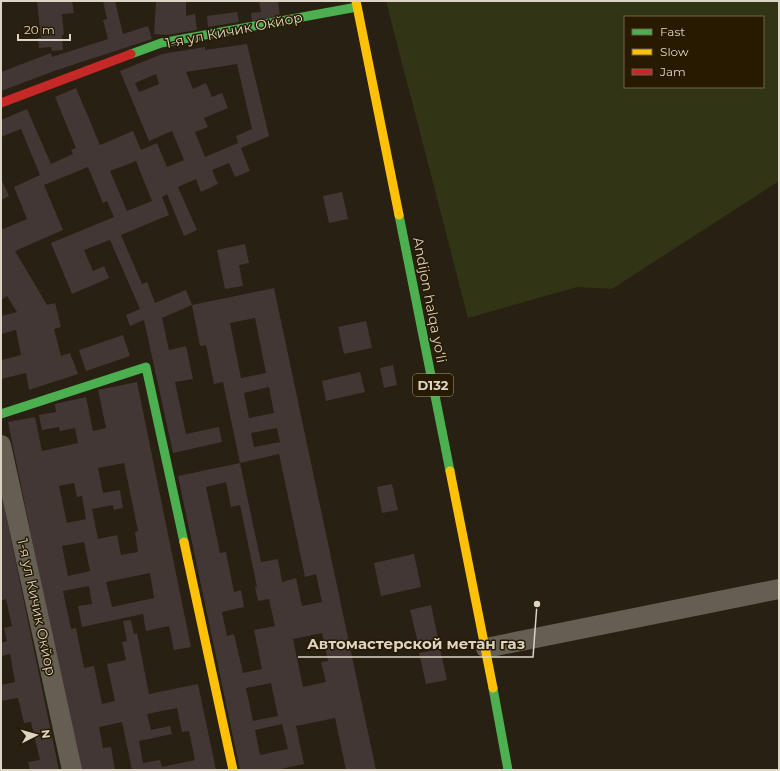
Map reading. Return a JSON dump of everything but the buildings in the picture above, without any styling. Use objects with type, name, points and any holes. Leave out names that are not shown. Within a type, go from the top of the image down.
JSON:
[{"type":"main road","name":"1-я ул Кичик Окйор","points":[[1,103],[161,43],[357,4]]},
{"type":"main road","name":"Andijon halqa yo‘li","points":[[357,4],[486,648],[508,770]]},
{"type":"main road","points":[[1,414],[146,367],[233,770]]},
{"type":"street","name":"1-я ул Кичик Окйор","points":[[1,445],[72,770]]},
{"type":"street","points":[[486,648],[779,589]]},
{"type":"green space","points":[[386,1],[779,1],[779,181],[612,289],[577,287],[468,318]]},
{"type":"traffic: fast","points":[[131,54],[161,43],[357,7]]},
{"type":"traffic: fast","points":[[399,215],[450,471]]},
{"type":"traffic: fast","points":[[1,414],[146,367],[184,542]]},
{"type":"traffic: fast","points":[[493,688],[508,770]]},
{"type":"traffic: slow","points":[[356,1],[399,215]]},
{"type":"traffic: slow","points":[[450,471],[493,688]]},
{"type":"traffic: slow","points":[[184,542],[233,770]]},
{"type":"traffic: jam","points":[[1,103],[131,54]]},
{"type":"place","name":"Автомастерской метан газ","points":[[537,604]]}]
